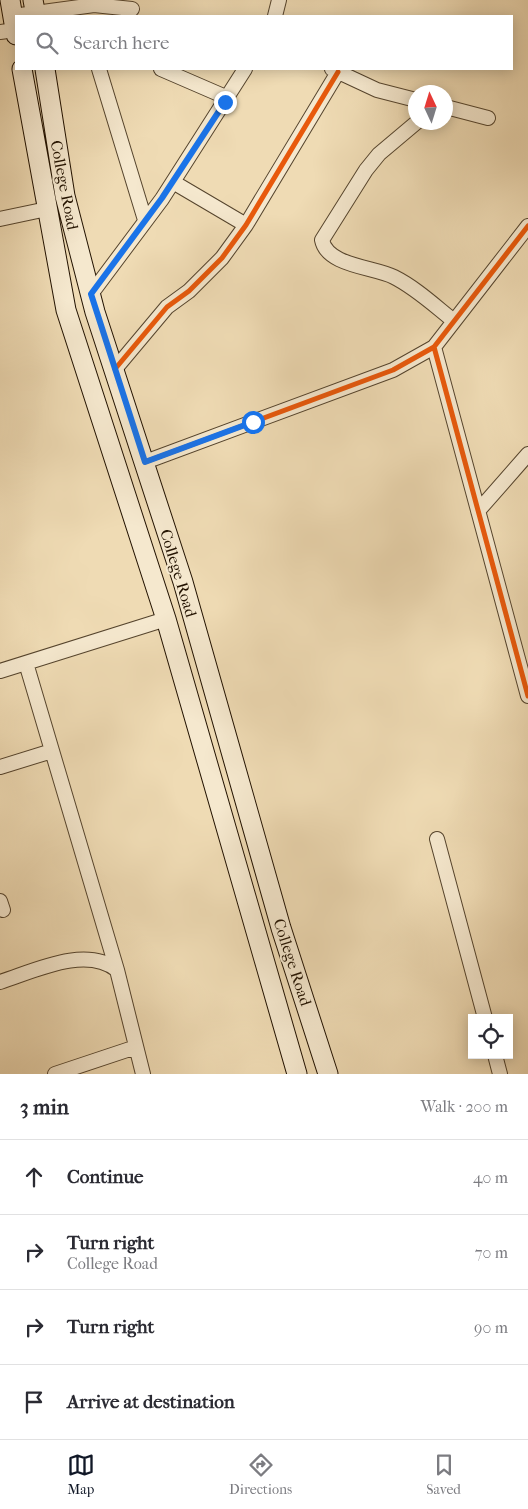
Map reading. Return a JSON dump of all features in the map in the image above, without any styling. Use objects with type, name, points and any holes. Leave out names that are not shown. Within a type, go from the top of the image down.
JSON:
[{"type":"main road","name":"College Road","points":[[22,70],[66,310],[166,619],[297,1074]]},
{"type":"main road","name":"College Road","points":[[45,70],[65,196],[91,294],[183,582],[281,928],[328,1074]]},
{"type":"street","points":[[275,15],[279,0]]},
{"type":"street","points":[[35,9],[94,5],[132,9]]},
{"type":"street","points":[[99,70],[145,220]]},
{"type":"street","points":[[163,70],[228,98]]},
{"type":"street","points":[[91,294],[173,182],[228,98],[243,70]]},
{"type":"street","points":[[115,370],[167,307],[209,273],[246,225],[335,70],[377,90],[408,98]]},
{"type":"street","points":[[453,109],[488,118]]},
{"type":"street","points":[[408,130],[380,154],[366,170],[322,240],[328,253],[340,260],[394,277],[454,321]]},
{"type":"street","points":[[173,182],[246,225]]},
{"type":"street","points":[[0,219],[47,209]]},
{"type":"street","points":[[145,462],[393,370],[434,347],[528,226]]},
{"type":"street","points":[[434,347],[528,696]]},
{"type":"street","points":[[478,511],[528,454]]},
{"type":"street","points":[[0,671],[166,619]]},
{"type":"street","points":[[26,663],[116,970],[143,1074]]},
{"type":"street","points":[[0,767],[52,750]]},
{"type":"street","points":[[437,839],[484,1014]]},
{"type":"street","points":[[0,982],[74,959],[94,958],[107,962],[116,970]]},
{"type":"street","points":[[55,1074],[136,1047]]},
{"type":"street","points":[[496,1059],[500,1074]]},
{"type":"cycle path","points":[[115,369],[167,307],[189,291],[222,258],[246,225],[338,72]]},
{"type":"cycle path","points":[[145,462],[393,370],[434,347],[528,226]]},
{"type":"cycle path","points":[[434,347],[528,696]]},
{"type":"route","points":[[225,102],[162,198],[91,294],[95,312],[110,352],[145,462],[253,422]]}]
